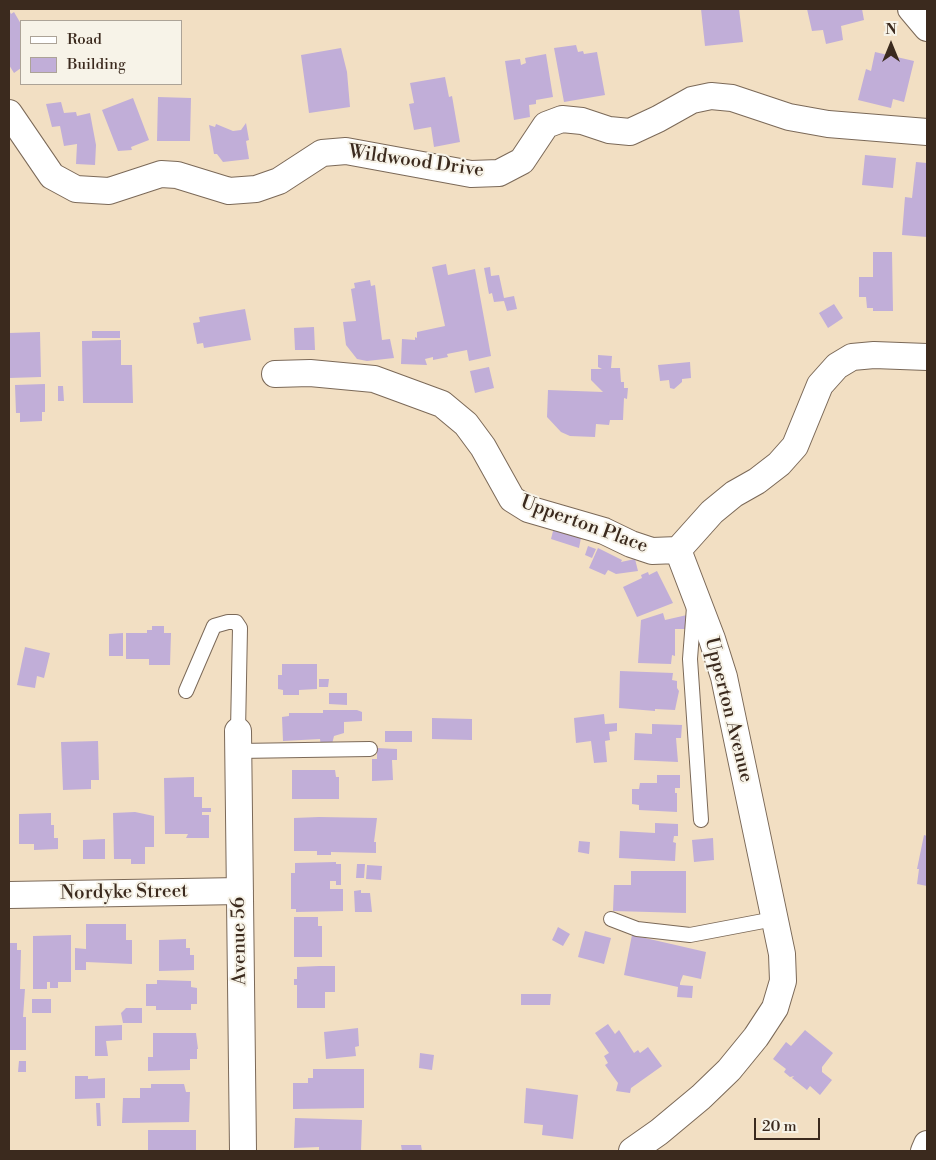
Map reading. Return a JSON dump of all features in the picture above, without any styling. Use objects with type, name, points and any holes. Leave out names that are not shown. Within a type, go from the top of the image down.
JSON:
[{"type":"street","points":[[911,9],[927,28]]},
{"type":"street","name":"Wildwood Drive","points":[[9,113],[52,176],[76,190],[109,191],[161,174],[177,175],[229,191],[256,190],[279,181],[322,153],[346,151],[471,174],[499,173],[522,161],[546,125],[562,119],[582,121],[609,130],[630,132],[692,100],[711,96],[732,98],[789,117],[828,124],[927,132]]},
{"type":"street","points":[[678,550],[712,512],[734,494],[779,464],[795,446],[820,385],[837,366],[852,357],[874,355],[927,357]]},
{"type":"street","name":"Upperton Place","points":[[275,374],[310,373],[374,379],[442,404],[466,424],[482,447],[512,499],[528,509],[604,531],[631,544],[652,551],[678,550]]},
{"type":"street","name":"Upperton Avenue","points":[[632,1151],[660,1132],[729,1070],[756,1037],[775,1008],[783,981],[782,954],[724,677],[678,550]]},
{"type":"street","name":"Avenue 56","points":[[238,741],[243,1151]]},
{"type":"street","name":"Nordyke Street","points":[[9,895],[240,891]]},
{"type":"street","points":[[924,1151],[927,1144]]},
{"type":"lane","points":[[695,595],[690,658],[701,820]]},
{"type":"lane","points":[[186,691],[214,626],[236,622],[240,628],[238,741],[370,749]]},
{"type":"lane","points":[[611,919],[637,929],[690,935],[774,919]]},
{"type":"building","points":[[701,9],[739,9],[743,42],[705,46]]},
{"type":"building","points":[[807,9],[862,9],[864,20],[841,26],[843,40],[826,44],[823,30],[812,31]]},
{"type":"building","points":[[9,10],[11,14],[14,12],[20,22],[20,69],[14,73],[9,65]]},
{"type":"building","points":[[576,45],[578,52],[583,51],[584,54],[597,52],[605,95],[564,102],[554,48]]},
{"type":"building","points":[[341,48],[347,72],[350,107],[309,113],[301,55]]},
{"type":"building","points":[[875,52],[914,61],[904,102],[893,99],[891,108],[858,100],[866,69],[871,71]]},
{"type":"building","points":[[546,54],[553,97],[536,100],[536,104],[529,105],[530,117],[514,120],[505,61],[520,59],[521,65],[526,63],[525,58]]},
{"type":"building","points":[[445,77],[449,97],[452,96],[460,142],[434,147],[431,127],[414,130],[409,104],[414,103],[410,83]]},
{"type":"building","points":[[158,97],[191,98],[190,141],[157,141]]},
{"type":"building","points":[[133,98],[149,140],[131,147],[132,150],[118,151],[102,110]]},
{"type":"building","points":[[61,102],[64,113],[76,112],[77,116],[90,113],[96,145],[95,165],[76,164],[77,144],[64,146],[60,126],[52,127],[46,104]]},
{"type":"building","points":[[246,123],[249,140],[246,141],[249,159],[223,162],[217,154],[214,154],[209,125],[215,127],[216,124],[233,131],[241,130]]},
{"type":"building","points":[[865,155],[896,158],[893,188],[862,185]]},
{"type":"building","points":[[916,162],[927,163],[927,237],[902,235],[905,197],[912,198]]},
{"type":"building","points":[[873,252],[892,252],[893,311],[873,311],[873,308],[867,308],[866,297],[859,297],[859,277],[873,277]]},
{"type":"building","points":[[446,264],[448,275],[475,269],[491,356],[469,361],[467,350],[447,354],[448,357],[433,360],[433,357],[425,359],[427,365],[401,364],[402,339],[415,340],[417,332],[445,326],[432,267]]},
{"type":"building","points":[[490,267],[491,276],[499,275],[504,298],[514,296],[517,309],[507,311],[504,301],[494,302],[492,293],[489,294],[484,268]]},
{"type":"building","points":[[370,280],[371,286],[375,285],[382,340],[390,339],[394,358],[367,361],[357,359],[346,345],[343,322],[356,321],[351,289],[355,288],[354,283]]},
{"type":"building","points":[[834,304],[843,318],[828,328],[819,313]]},
{"type":"building","points":[[245,309],[251,340],[204,348],[203,343],[197,344],[193,323],[200,322],[199,317]]},
{"type":"building","points":[[314,327],[315,350],[295,350],[294,328]]},
{"type":"building","points":[[92,331],[120,331],[120,338],[92,338]]},
{"type":"building","points":[[40,332],[41,377],[9,378],[9,333]]},
{"type":"building","points":[[121,340],[121,365],[132,365],[133,403],[83,403],[82,341]]},
{"type":"building","points":[[598,355],[612,356],[611,368],[620,368],[621,382],[624,382],[624,388],[628,388],[627,399],[624,398],[623,420],[610,420],[609,425],[596,424],[595,437],[570,436],[561,432],[547,417],[548,390],[603,392],[591,380],[591,369],[602,369],[598,367]]},
{"type":"building","points":[[690,362],[691,378],[682,379],[682,382],[674,389],[670,388],[669,380],[660,381],[658,365]]},
{"type":"building","points":[[489,367],[494,388],[475,393],[470,371]]},
{"type":"building","points":[[45,384],[45,412],[42,412],[42,421],[20,422],[20,413],[16,413],[15,385]]},
{"type":"building","points":[[58,386],[63,386],[64,401],[58,401]]},
{"type":"building","points":[[554,527],[582,533],[579,548],[551,539]]},
{"type":"building","points":[[588,546],[596,549],[592,558],[585,555]]},
{"type":"building","points":[[598,548],[622,560],[621,562],[635,559],[638,571],[616,574],[608,570],[605,575],[589,568]]},
{"type":"building","points":[[657,571],[673,603],[637,617],[623,587],[642,578],[641,575],[648,572],[649,575]]},
{"type":"building","points":[[663,613],[665,620],[687,615],[686,629],[675,629],[675,656],[672,655],[671,664],[638,663],[641,620]]},
{"type":"building","points":[[152,626],[164,626],[164,633],[171,633],[170,665],[149,665],[149,659],[126,659],[126,633],[147,633],[147,630],[152,630]]},
{"type":"building","points":[[123,633],[123,656],[109,656],[109,634]]},
{"type":"building","points":[[25,647],[50,653],[44,678],[37,676],[35,688],[17,685]]},
{"type":"building","points":[[282,664],[317,664],[317,689],[299,690],[299,695],[283,695],[283,690],[278,689],[278,675],[282,675]]},
{"type":"building","points":[[620,671],[673,673],[672,680],[677,681],[679,691],[675,710],[655,709],[655,711],[619,708]]},
{"type":"building","points":[[319,679],[329,679],[328,687],[319,687]]},
{"type":"building","points":[[329,693],[347,693],[347,705],[329,704]]},
{"type":"building","points":[[323,710],[357,710],[362,712],[362,721],[344,722],[344,733],[334,736],[331,748],[321,748],[320,739],[283,741],[282,717],[289,716],[289,713],[323,713]]},
{"type":"building","points":[[604,714],[605,724],[617,723],[617,731],[609,732],[610,740],[605,741],[607,762],[594,763],[591,741],[576,743],[574,718]]},
{"type":"building","points":[[432,718],[472,719],[472,740],[432,739]]},
{"type":"building","points":[[652,724],[682,725],[681,738],[676,738],[678,762],[634,760],[635,733],[652,734]]},
{"type":"building","points":[[385,731],[412,731],[412,742],[385,742]]},
{"type":"building","points":[[98,741],[99,780],[91,780],[91,789],[63,790],[61,742]]},
{"type":"building","points":[[377,748],[397,749],[397,760],[392,760],[393,780],[372,781],[372,759],[377,759]]},
{"type":"building","points":[[292,770],[335,770],[336,777],[339,777],[339,799],[292,799]]},
{"type":"building","points":[[657,775],[680,775],[680,788],[675,788],[675,793],[677,793],[677,812],[639,810],[639,805],[632,804],[632,789],[639,789],[640,783],[657,783]]},
{"type":"building","points":[[194,777],[194,797],[202,797],[202,808],[211,808],[211,812],[202,812],[202,815],[209,815],[209,838],[186,838],[188,834],[165,834],[164,778]]},
{"type":"building","points":[[135,812],[154,816],[154,847],[145,847],[145,864],[131,864],[131,859],[114,859],[113,813]]},
{"type":"building","points":[[51,813],[51,825],[54,825],[54,838],[58,838],[58,849],[34,850],[34,844],[19,844],[19,814]]},
{"type":"building","points":[[294,818],[377,818],[374,842],[376,842],[376,853],[331,852],[331,855],[317,855],[317,851],[294,851]]},
{"type":"building","points":[[655,823],[678,824],[678,836],[674,836],[673,842],[676,843],[675,861],[619,858],[620,831],[655,833]]},
{"type":"building","points":[[924,835],[927,836],[927,886],[917,884],[919,869],[917,869]]},
{"type":"building","points":[[713,838],[714,860],[694,862],[692,840]]},
{"type":"building","points":[[105,839],[105,859],[83,859],[83,840]]},
{"type":"building","points":[[579,841],[590,842],[589,854],[578,852]]},
{"type":"building","points":[[336,862],[336,864],[341,864],[341,885],[336,885],[336,881],[330,881],[330,889],[343,889],[343,911],[296,912],[296,909],[291,909],[291,873],[295,873],[295,863]]},
{"type":"building","points":[[357,864],[365,864],[364,878],[356,878]]},
{"type":"building","points":[[367,865],[382,866],[381,880],[366,879]]},
{"type":"building","points":[[631,871],[686,871],[686,913],[613,911],[614,885],[631,885]]},
{"type":"building","points":[[361,890],[361,893],[370,893],[372,912],[355,912],[354,891]]},
{"type":"building","points":[[294,917],[318,917],[318,926],[322,926],[322,957],[294,957]]},
{"type":"building","points":[[86,924],[126,924],[126,940],[132,940],[132,964],[86,962],[86,970],[75,970],[75,948],[86,949]]},
{"type":"building","points":[[558,927],[570,934],[563,946],[552,940]]},
{"type":"building","points":[[585,931],[611,938],[604,964],[578,957]]},
{"type":"building","points":[[71,935],[71,982],[58,982],[58,988],[50,988],[50,982],[47,982],[47,989],[33,989],[33,936]]},
{"type":"building","points":[[632,935],[706,952],[701,979],[683,975],[680,983],[680,985],[693,986],[692,998],[677,997],[678,987],[624,975]]},
{"type":"building","points":[[186,939],[186,948],[190,948],[190,955],[194,955],[194,970],[159,971],[159,940]]},
{"type":"building","points":[[9,943],[17,943],[17,950],[21,950],[20,989],[25,989],[23,1017],[26,1017],[26,1050],[9,1050]]},
{"type":"building","points":[[335,966],[335,992],[325,992],[325,1008],[297,1008],[297,985],[294,985],[294,979],[297,979],[297,967]]},
{"type":"building","points":[[157,980],[191,981],[191,987],[197,988],[197,1004],[191,1004],[191,1010],[156,1010],[156,1006],[146,1006],[146,984],[157,984]]},
{"type":"building","points":[[521,994],[551,994],[550,1005],[521,1005]]},
{"type":"building","points":[[32,999],[51,999],[51,1013],[32,1013]]},
{"type":"building","points":[[126,1008],[142,1008],[142,1023],[123,1023],[121,1013]]},
{"type":"building","points":[[608,1024],[615,1034],[619,1030],[634,1053],[638,1050],[640,1053],[648,1047],[662,1066],[631,1088],[630,1093],[616,1091],[618,1083],[605,1065],[608,1063],[604,1056],[609,1053],[595,1033]]},
{"type":"building","points":[[122,1025],[122,1040],[106,1041],[108,1056],[95,1056],[95,1026]]},
{"type":"building","points":[[358,1028],[359,1046],[355,1047],[356,1056],[326,1059],[324,1032]]},
{"type":"building","points":[[805,1030],[833,1053],[822,1067],[822,1072],[832,1080],[820,1095],[810,1086],[807,1090],[792,1078],[794,1076],[790,1077],[784,1072],[786,1069],[773,1059],[786,1042],[791,1046]]},
{"type":"building","points":[[153,1033],[196,1033],[197,1059],[190,1059],[190,1070],[148,1071],[148,1057],[153,1057]]},
{"type":"building","points":[[420,1053],[434,1055],[432,1070],[419,1068]]},
{"type":"building","points":[[19,1061],[26,1061],[26,1072],[18,1072]]},
{"type":"building","points":[[313,1069],[364,1069],[364,1108],[293,1109],[293,1083],[308,1083],[308,1078],[313,1078]]},
{"type":"building","points":[[75,1076],[88,1076],[88,1079],[105,1078],[105,1098],[75,1099]]},
{"type":"building","points":[[151,1084],[184,1084],[186,1092],[190,1092],[189,1122],[122,1123],[123,1098],[140,1098],[140,1088],[151,1088]]},
{"type":"building","points":[[526,1088],[578,1095],[573,1139],[542,1135],[543,1125],[524,1123]]},
{"type":"building","points":[[96,1103],[100,1103],[101,1126],[97,1126]]},
{"type":"building","points":[[295,1118],[362,1120],[361,1151],[319,1151],[319,1147],[294,1148]]},
{"type":"building","points":[[148,1130],[196,1130],[196,1151],[148,1151]]},
{"type":"building","points":[[401,1145],[421,1145],[422,1151],[402,1151]]}]
